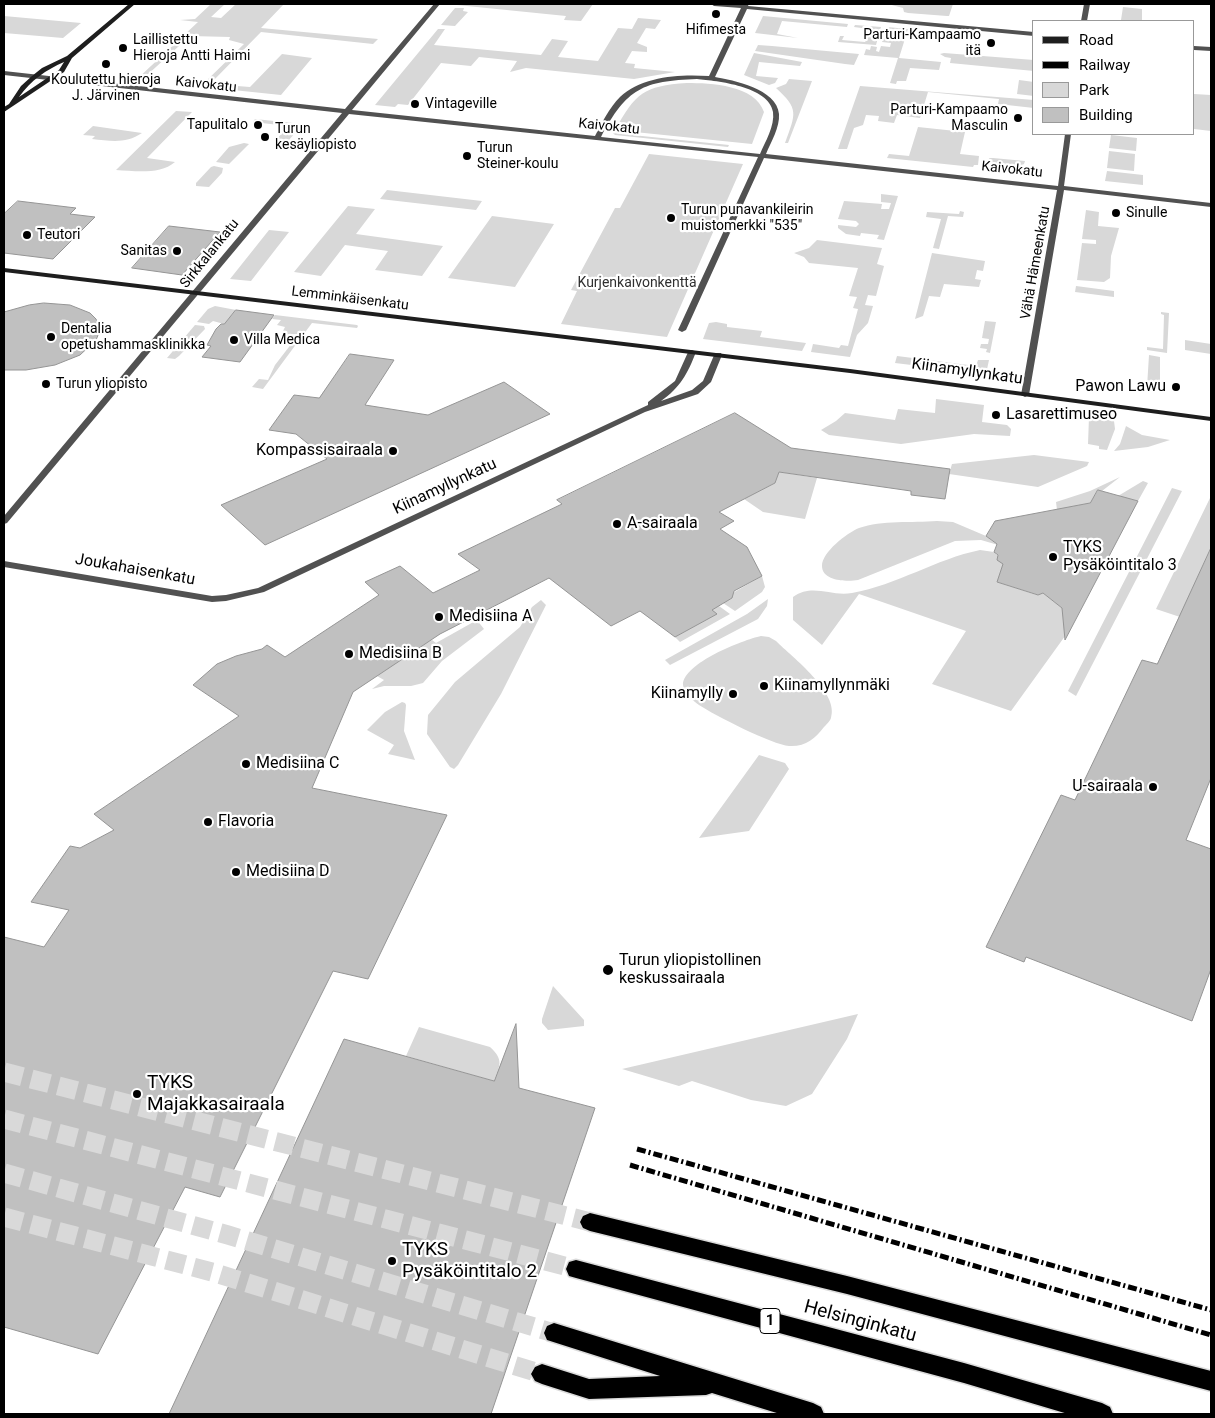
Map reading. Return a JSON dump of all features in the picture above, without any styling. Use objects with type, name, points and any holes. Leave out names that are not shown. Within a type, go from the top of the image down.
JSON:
[{"type":"highway","points":[[590,1222],[847,1286],[1211,1381]]},
{"type":"highway","name":"Helsinginkatu","points":[[576,1269],[964,1373],[1102,1414]]},
{"type":"highway","points":[[554,1333],[813,1414]]},
{"type":"highway","points":[[542,1374],[589,1389],[720,1384]]},
{"type":"street","points":[[12,104],[23,87],[34,77],[44,69],[69,57],[132,4]]},
{"type":"street","name":"Sirkkalankatu","points":[[4,521],[437,4]]},
{"type":"street","points":[[714,4],[746,5],[1032,34]]},
{"type":"street","points":[[1084,20],[1087,4]]},
{"type":"street","points":[[711,78],[746,5]]},
{"type":"street","points":[[1195,48],[1211,49]]},
{"type":"street","points":[[4,110],[62,72],[69,57]]},
{"type":"street","name":"Kaivokatu","points":[[4,73],[51,80],[1211,205]]},
{"type":"street","points":[[597,139],[622,98],[637,88],[668,80],[711,78],[737,84],[755,90],[774,106],[775,120],[762,156],[682,330]]},
{"type":"street","name":"Vähä Hämeenkatu","points":[[1025,395],[1061,188],[1068,135]]},
{"type":"street","name":"Lemminkäisenkatu","points":[[4,270],[692,352]]},
{"type":"street","name":"Kiinamyllynkatu","points":[[642,410],[676,387],[686,370],[692,352],[1211,419]]},
{"type":"street","name":"Kiinamyllynkatu","points":[[261,590],[642,410],[695,392],[707,382],[718,355]]},
{"type":"street","name":"Joukahaisenkatu","points":[[4,564],[212,599],[226,598],[261,590]]},
{"type":"green space","points":[[211,4],[225,4],[211,17],[221,18],[236,4],[284,4],[261,28],[378,39],[373,44],[261,32],[211,83],[224,85],[220,89],[201,86],[244,44],[229,40],[230,37],[190,36],[145,77],[159,79],[156,82],[136,80],[198,22],[180,20],[195,19]]},
{"type":"green space","points":[[458,4],[593,4],[581,21],[564,20],[566,16]]},
{"type":"green space","points":[[888,4],[953,4],[949,16],[947,16],[908,13],[904,12],[903,8]]},
{"type":"green space","points":[[1123,7],[1142,9],[1142,20],[1121,20]]},
{"type":"green space","points":[[455,8],[464,8],[463,11],[468,12],[455,26],[441,25]]},
{"type":"green space","points":[[4,16],[81,23],[63,38],[4,33]]},
{"type":"green space","points":[[763,16],[848,24],[847,27],[782,21],[777,34],[798,38],[755,33]]},
{"type":"green space","points":[[638,18],[661,20],[655,29],[646,28],[637,43],[647,47],[647,52],[632,51],[625,63],[635,64],[634,68],[675,72],[634,79],[526,68],[510,72],[517,61],[479,57],[471,66],[441,63],[408,105],[398,104],[395,107],[375,105],[438,29],[445,29],[434,45],[541,55],[552,39],[568,41],[558,57],[598,61],[618,28],[632,29]]},
{"type":"green space","points":[[855,25],[881,27],[876,45],[838,42],[840,36],[844,36],[842,40],[865,42],[869,29],[854,27]]},
{"type":"green space","points":[[887,27],[908,29],[899,58],[941,62],[939,70],[910,68],[906,81],[897,81],[896,84],[890,83],[898,58],[864,55],[866,49],[870,50],[871,46],[877,47],[876,51],[879,52],[881,46],[890,47],[891,43],[882,42]]},
{"type":"green space","points":[[758,45],[859,54],[854,65],[755,51]]},
{"type":"green space","points":[[754,53],[802,62],[800,66],[759,62],[756,76],[778,78],[775,83],[769,85],[744,75]]},
{"type":"green space","points":[[282,54],[312,58],[281,95],[233,90],[237,86],[250,87]]},
{"type":"green space","points":[[940,54],[1032,60],[1032,71],[950,63],[951,58]]},
{"type":"green space","points":[[789,79],[812,81],[788,143],[785,143],[793,112],[789,101],[776,88],[786,84]]},
{"type":"green space","points":[[1019,80],[1032,82],[1032,96],[1017,94]]},
{"type":"green space","points":[[687,83],[731,87],[752,96],[764,112],[752,144],[615,130],[629,107],[642,94],[660,86]]},
{"type":"green space","points":[[860,86],[1032,100],[1032,108],[998,104],[999,99],[928,92],[920,118],[897,115],[894,123],[878,121],[879,116],[866,115],[863,125],[854,128],[847,149],[838,149]]},
{"type":"green space","points":[[1195,94],[1211,95],[1211,131],[1195,129]]},
{"type":"green space","points":[[176,111],[192,112],[147,158],[175,162],[155,171],[116,170]]},
{"type":"green space","points":[[255,119],[303,124],[288,141],[276,140],[288,126],[253,122]]},
{"type":"green space","points":[[93,126],[142,133],[130,139],[118,141],[92,139],[95,136],[83,135]]},
{"type":"green space","points":[[918,127],[965,132],[960,154],[979,156],[978,165],[973,167],[887,158],[889,154],[909,156]]},
{"type":"green space","points":[[613,133],[729,145],[728,147],[615,135]]},
{"type":"green space","points":[[1111,135],[1137,138],[1136,151],[1109,148]]},
{"type":"green space","points":[[244,143],[249,144],[229,164],[216,162],[229,147]]},
{"type":"green space","points":[[1109,151],[1135,154],[1134,171],[1107,168]]},
{"type":"green space","name":"Kurjenkaivonkenttä","points":[[649,154],[743,164],[667,337],[561,324],[577,291],[571,290],[615,208],[620,208]]},
{"type":"green space","points":[[989,158],[1025,161],[1024,164],[1011,171],[988,168]]},
{"type":"green space","points":[[214,166],[223,168],[222,173],[209,187],[196,186],[196,183]]},
{"type":"green space","points":[[1107,171],[1143,175],[1143,185],[1105,181]]},
{"type":"green space","points":[[387,190],[482,201],[476,210],[380,199]]},
{"type":"green space","points":[[881,194],[898,196],[884,240],[877,239],[879,235],[861,233],[860,236],[846,234],[838,228],[838,225],[856,227],[859,224],[856,221],[838,219],[844,201],[882,204],[881,209],[889,209],[891,203],[881,202]]},
{"type":"green space","points":[[348,206],[375,209],[356,234],[443,246],[422,276],[375,270],[388,251],[345,245],[321,276],[294,272]]},
{"type":"green space","points":[[1086,210],[1099,212],[1098,226],[1119,228],[1111,256],[1110,278],[1104,282],[1077,280],[1082,243],[1096,244],[1096,240],[1082,239]]},
{"type":"green space","points":[[960,211],[964,212],[963,217],[948,216],[939,249],[933,248],[941,219],[926,217],[927,212],[959,214]]},
{"type":"green space","points":[[492,216],[554,224],[515,287],[448,278]]},
{"type":"green space","points":[[269,230],[289,232],[251,281],[230,279]]},
{"type":"green space","points":[[817,240],[882,248],[877,264],[884,266],[876,296],[868,295],[865,305],[873,306],[868,323],[857,335],[850,357],[811,352],[813,344],[839,348],[841,345],[848,346],[858,309],[853,308],[857,297],[849,296],[858,268],[809,263],[804,257],[794,253],[809,248]]},
{"type":"green space","points":[[932,253],[985,261],[983,271],[977,270],[975,279],[981,280],[979,287],[944,284],[940,297],[929,296],[923,316],[915,319]]},
{"type":"green space","points":[[1076,286],[1114,291],[1114,297],[1075,292]]},
{"type":"green space","points":[[215,306],[236,310],[224,324],[213,321],[209,324],[197,322],[208,309]]},
{"type":"green space","points":[[1161,312],[1169,313],[1167,353],[1147,350],[1147,347],[1163,349],[1164,315]]},
{"type":"green space","points":[[275,315],[358,326],[357,328],[312,323],[300,339],[295,338],[296,334],[281,335],[285,327],[277,325],[281,320],[272,319]]},
{"type":"green space","points":[[985,321],[996,322],[990,353],[986,352],[987,349],[980,348],[981,344],[988,344],[989,339],[982,338]]},
{"type":"green space","points":[[709,323],[727,324],[727,327],[762,331],[760,337],[806,343],[802,351],[703,339]]},
{"type":"green space","points":[[195,325],[204,326],[205,329],[179,356],[175,359],[167,358]]},
{"type":"green space","points":[[1185,340],[1211,344],[1211,354],[1185,350]]},
{"type":"green space","points":[[292,343],[297,343],[263,389],[252,387],[259,379],[268,380],[275,365]]},
{"type":"green space","points":[[1149,355],[1160,357],[1160,388],[1147,387]]},
{"type":"green space","points":[[897,356],[976,366],[978,360],[989,360],[986,374],[895,363]]},
{"type":"green space","points":[[936,399],[984,405],[982,422],[1007,425],[1011,429],[1010,436],[974,434],[901,444],[829,435],[821,430],[845,413],[895,420],[898,409],[935,413]]},
{"type":"green space","points":[[1089,417],[1114,421],[1115,429],[1107,450],[1088,444]]},
{"type":"green space","points":[[1126,426],[1142,435],[1170,440],[1148,447],[1114,451],[1120,444]]},
{"type":"green space","points":[[1034,455],[1089,462],[1087,466],[1038,487],[949,474],[952,464]]},
{"type":"green space","points":[[779,472],[817,478],[805,519],[763,512],[744,499],[775,483]]},
{"type":"green space","points":[[1120,477],[1102,491],[1098,490],[1090,503],[1057,510],[1056,502],[1090,491]]},
{"type":"green space","points":[[1143,481],[1148,483],[1138,501],[1118,496]]},
{"type":"green space","points":[[1172,488],[1182,491],[1076,696],[1068,691]]},
{"type":"green space","points":[[1210,498],[1211,548],[1180,617],[1156,609]]},
{"type":"green space","points":[[953,522],[986,536],[998,545],[981,540],[955,541],[858,580],[848,581],[830,578],[823,571],[823,561],[831,549],[848,534],[859,528],[887,523]]},
{"type":"green space","points":[[980,550],[994,552],[1007,566],[997,582],[1037,595],[1043,593],[1062,608],[1073,625],[1011,711],[932,684],[966,631],[859,594],[822,645],[793,620],[793,597],[800,593],[815,591],[844,594],[869,589],[948,559]]},
{"type":"green space","points":[[762,576],[765,587],[762,592],[735,611],[723,603],[732,598],[731,594]]},
{"type":"green space","points":[[768,599],[767,606],[758,619],[670,665],[665,660],[747,614]]},
{"type":"green space","points":[[541,600],[546,605],[501,694],[458,765],[454,769],[450,767],[427,734],[428,715],[455,682],[520,627],[532,607]]},
{"type":"green space","points":[[704,605],[719,606],[730,614],[680,642],[675,637],[716,614]]},
{"type":"green space","points":[[477,620],[484,629],[442,661],[423,683],[411,686],[384,686],[372,689],[384,680],[377,676],[426,643],[432,640],[436,643]]},
{"type":"green space","points":[[761,636],[769,637],[776,641],[813,676],[828,698],[832,708],[828,723],[805,744],[789,746],[770,741],[699,705],[685,691],[683,685],[686,677],[703,661],[728,647]]},
{"type":"green space","points":[[402,702],[406,705],[404,731],[415,760],[388,754],[394,745],[367,730],[385,712]]},
{"type":"green space","points":[[759,755],[785,763],[789,769],[749,831],[699,838]]},
{"type":"green space","points":[[553,986],[584,1020],[584,1026],[548,1030],[542,1023]]},
{"type":"green space","points":[[858,1014],[847,1039],[812,1094],[786,1106],[751,1100],[692,1081],[679,1086],[622,1069]]},
{"type":"green space","points":[[419,1027],[490,1047],[499,1059],[498,1071],[494,1081],[406,1056]]},
{"type":"building","name":"Teutori","points":[[18,201],[76,208],[70,214],[95,217],[53,259],[4,253],[4,214]]},
{"type":"building","name":"Sanitas","points":[[169,226],[220,232],[182,275],[132,268]]},
{"type":"building","name":"Dentalia opetushammasklinikka","points":[[44,303],[70,305],[90,313],[96,319],[99,326],[96,340],[80,355],[55,365],[26,370],[4,370],[4,312]]},
{"type":"building","name":"Villa Medica","points":[[236,310],[274,315],[240,362],[202,357],[211,346],[207,345],[216,329],[221,324],[224,324]]},
{"type":"building","name":"Kompassisairaala","points":[[350,354],[394,360],[365,405],[428,415],[504,382],[550,414],[265,545],[221,505],[327,459],[296,434],[269,430],[294,395],[319,398]]},
{"type":"building","points":[[735,413],[791,448],[950,469],[945,499],[911,495],[911,491],[779,472],[775,483],[719,512],[734,521],[720,529],[747,547],[762,576],[734,591],[732,598],[712,610],[717,614],[675,637],[640,611],[611,626],[549,578],[440,634],[353,692],[312,788],[447,815],[368,979],[333,971],[220,1197],[185,1187],[98,1354],[4,1327],[4,937],[44,947],[69,910],[31,902],[70,846],[80,848],[114,830],[94,814],[239,716],[193,685],[217,664],[236,656],[262,649],[267,645],[285,657],[379,595],[365,582],[400,566],[433,593],[480,570],[458,554],[562,504],[557,500]]},
{"type":"building","name":"TYKS Pysäköintitalo 3","points":[[1098,490],[1138,501],[1065,640],[1062,608],[1043,593],[1038,595],[997,582],[1003,564],[997,560],[998,555],[994,552],[997,544],[986,536],[995,521],[1090,503]]},
{"type":"building","name":"U-sairaala","points":[[1211,548],[1211,778],[1186,840],[1211,849],[1211,969],[1192,1021],[1026,957],[1024,962],[986,947],[1061,795],[1075,800],[1142,660],[1157,664]]},
{"type":"building","name":"TYKS Pysäköintitalo 2","points":[[516,1024],[519,1088],[595,1108],[491,1414],[169,1414],[344,1039],[494,1081]]},
{"type":"tunnel","points":[[4,1072],[590,1222]]},
{"type":"tunnel","points":[[4,1119],[576,1269]]},
{"type":"tunnel","points":[[4,1173],[228,1235],[554,1333]]},
{"type":"tunnel","points":[[4,1217],[212,1272],[542,1374]]},
{"type":"railway","points":[[637,1149],[1211,1310]]},
{"type":"railway","points":[[630,1165],[1211,1335]]},
{"type":"place","name":"Hifimesta","points":[[716,14]]},
{"type":"place","name":"Parturi-Kampaamo itä","points":[[991,43]]},
{"type":"place","name":"Laillistettu Hieroja Antti Haimi","points":[[123,48]]},
{"type":"place","name":"Koulutettu hieroja J. Järvinen","points":[[106,64]]},
{"type":"place","name":"Vintageville","points":[[415,104]]},
{"type":"place","name":"Parturi-Kampaamo Masculin","points":[[1018,118]]},
{"type":"place","name":"Tapulitalo","points":[[258,125]]},
{"type":"place","name":"Turun kesäyliopisto","points":[[265,137]]},
{"type":"place","name":"Turun Steiner-koulu","points":[[467,156]]},
{"type":"place","name":"Sinulle","points":[[1116,213]]},
{"type":"place","name":"Turun punavankileirin muistomerkki \"535\"","points":[[671,218]]},
{"type":"place","name":"Teutori","points":[[27,235]]},
{"type":"place","name":"Sanitas","points":[[177,251]]},
{"type":"place","name":"Dentalia opetushammasklinikka","points":[[51,337]]},
{"type":"place","name":"Villa Medica","points":[[234,340]]},
{"type":"place","name":"Turun yliopisto","points":[[46,384]]},
{"type":"place","name":"Pawon Lawu","points":[[1176,387]]},
{"type":"place","name":"Lasarettimuseo","points":[[996,415]]},
{"type":"place","name":"Kompassisairaala","points":[[393,451]]},
{"type":"place","name":"A-sairaala","points":[[617,524]]},
{"type":"place","name":"TYKS Pysäköintitalo 3","points":[[1053,557]]},
{"type":"place","name":"Medisiina A","points":[[439,617]]},
{"type":"place","name":"Medisiina B","points":[[349,654]]},
{"type":"place","name":"Kiinamyllynmäki","points":[[764,686]]},
{"type":"place","name":"Kiinamylly","points":[[733,694]]},
{"type":"place","name":"Medisiina C","points":[[246,764]]},
{"type":"place","name":"U-sairaala","points":[[1153,787]]},
{"type":"place","name":"Flavoria","points":[[208,822]]},
{"type":"place","name":"Medisiina D","points":[[236,872]]},
{"type":"place","name":"Turun yliopistollinen keskussairaala","points":[[608,970]]},
{"type":"place","name":"TYKS Majakkasairaala","points":[[137,1094]]},
{"type":"place","name":"TYKS Pysäköintitalo 2","points":[[392,1261]]}]
